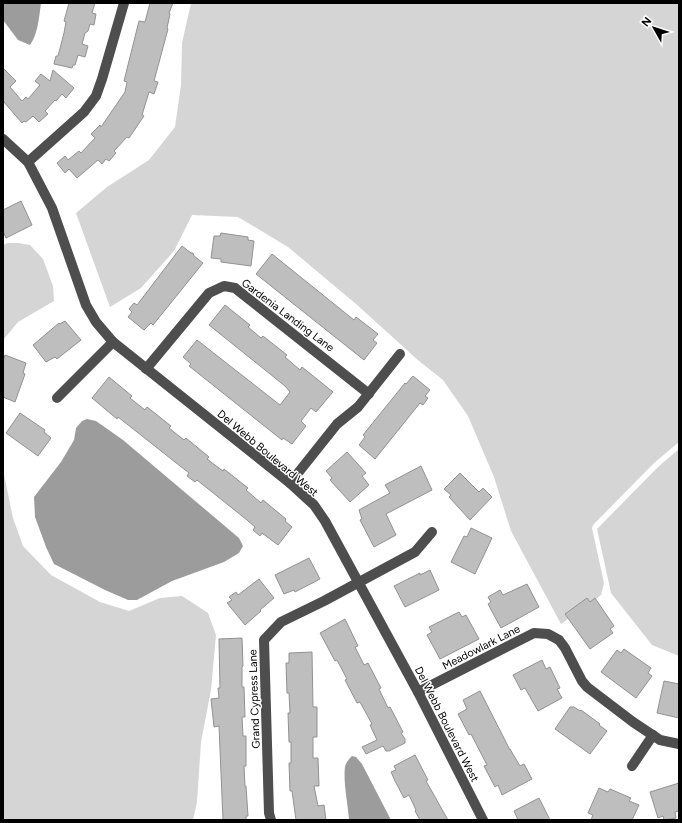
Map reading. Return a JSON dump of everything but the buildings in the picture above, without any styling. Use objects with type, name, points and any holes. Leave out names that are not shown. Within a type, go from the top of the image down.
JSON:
[{"type":"street","points":[[28,162],[84,112],[96,96],[124,3]]},
{"type":"street","name":"Del Webb Boulevard West","points":[[3,138],[28,162],[52,208],[86,305],[96,322],[113,342],[290,483],[314,505],[325,521],[418,692],[483,820]]},
{"type":"street","name":"Gardenia Landing Lane","points":[[146,369],[209,293],[224,286],[235,288],[369,394]]},
{"type":"street","points":[[57,398],[113,342]]},
{"type":"street","points":[[290,483],[337,424],[358,407],[400,354]]},
{"type":"street","name":"Grand Cypress Lane","points":[[270,820],[264,640],[281,622],[358,584],[415,552],[432,532]]},
{"type":"street","name":"Meadowlark Lane","points":[[418,692],[534,633],[542,632],[554,636],[559,640],[565,648],[582,682],[587,687],[660,740],[679,744]]},
{"type":"street","points":[[632,766],[653,735]]},
{"type":"shaded area","points":[[3,3],[41,3],[39,20],[33,41],[30,45],[18,40],[3,20]]},
{"type":"shaded area","points":[[191,3],[679,3],[679,442],[654,463],[593,525],[592,528],[604,583],[601,595],[561,624],[511,531],[494,477],[468,416],[443,380],[419,361],[356,304],[288,247],[238,217],[192,215],[174,251],[141,288],[110,307],[76,213],[107,187],[149,160],[175,127],[181,85],[182,43]]},
{"type":"shaded area","points":[[8,243],[30,245],[43,259],[53,286],[54,301],[18,322],[3,340],[3,245]]},
{"type":"shaded area","points":[[87,419],[96,421],[123,440],[239,538],[243,546],[239,553],[224,562],[172,581],[137,600],[128,600],[54,564],[35,517],[34,497],[61,462],[74,440],[76,428],[82,421]]},
{"type":"shaded area","points":[[679,449],[679,656],[652,645],[611,593],[597,529],[658,467]]},
{"type":"shaded area","points":[[3,470],[13,518],[23,546],[51,575],[100,602],[129,611],[160,598],[182,596],[208,613],[216,635],[211,690],[201,742],[197,802],[193,820],[3,820]]},
{"type":"shaded area","points":[[352,756],[356,757],[362,764],[391,820],[349,820],[345,786],[345,767]]}]
